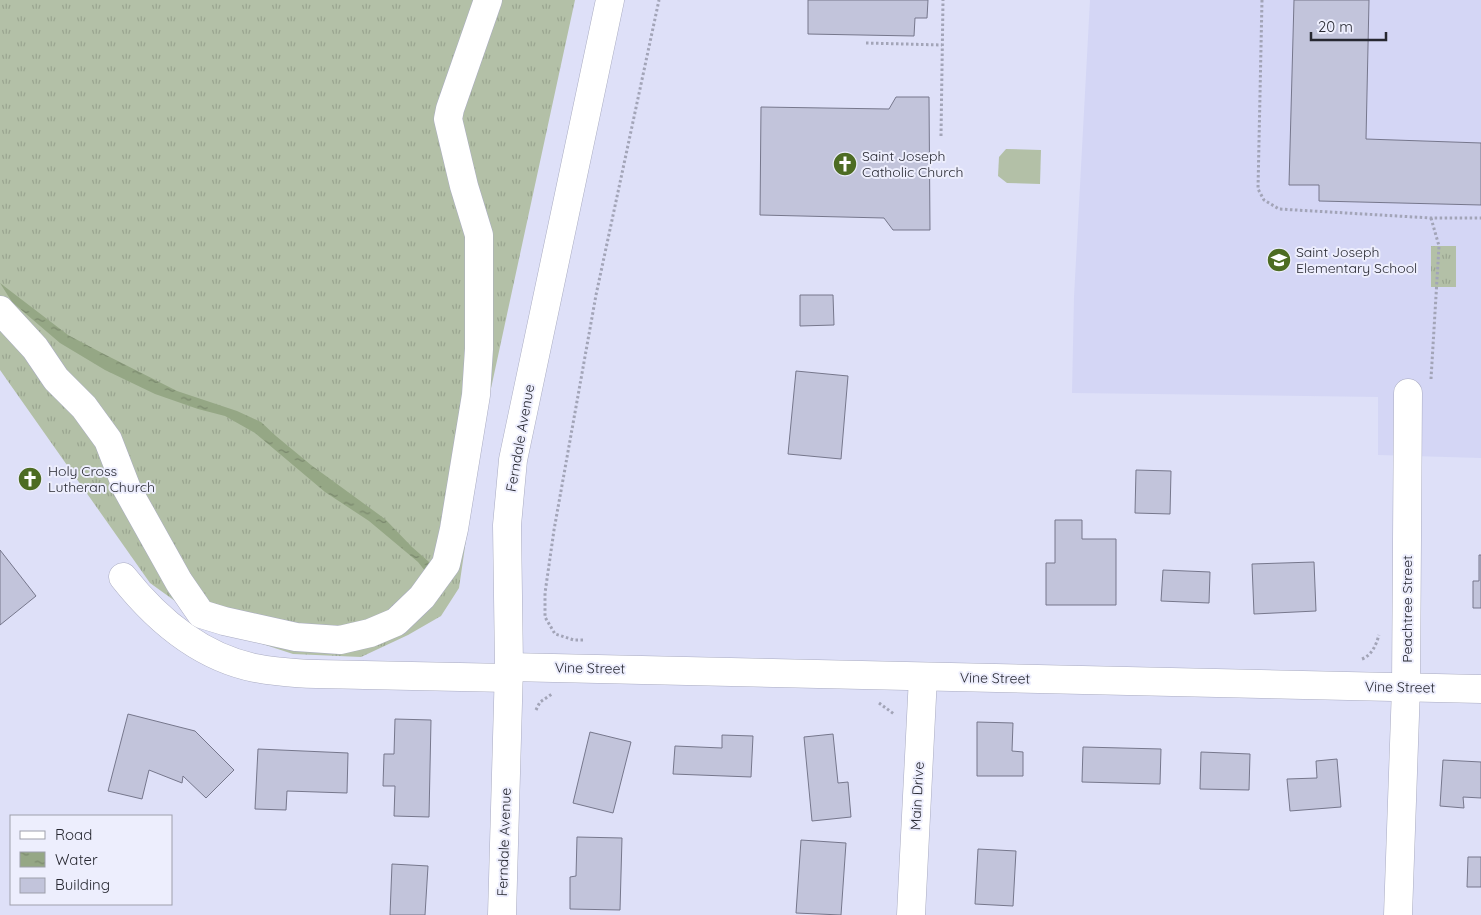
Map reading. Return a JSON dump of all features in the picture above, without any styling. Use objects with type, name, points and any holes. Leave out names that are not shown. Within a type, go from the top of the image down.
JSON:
[{"type":"street","points":[[0,310],[34,348],[56,379],[84,407],[108,440],[127,489],[179,582],[201,614],[296,637],[340,640],[370,633],[396,622],[422,597],[446,564],[454,530],[476,395],[479,349],[479,235],[464,186],[448,119],[450,108],[488,0]]},
{"type":"street","name":"Ferndale Avenue","points":[[502,915],[508,673],[507,525],[513,460],[610,0]]},
{"type":"street","name":"Peachtree Street","points":[[1398,915],[1419,386]]},
{"type":"street","name":"Vine Street","points":[[124,577],[137,595],[159,618],[188,639],[218,655],[254,668],[291,673],[923,677],[1481,689]]},
{"type":"street","name":"Main Drive","points":[[910,915],[923,677]]},
{"type":"path","points":[[583,640],[574,640],[555,634],[545,617],[545,593],[554,530],[596,296],[659,0]]},
{"type":"path","points":[[941,136],[943,0]]},
{"type":"path","points":[[1262,0],[1258,189],[1264,200],[1279,209],[1431,218],[1481,218]]},
{"type":"path","points":[[866,43],[942,45]]},
{"type":"path","points":[[1419,386],[1439,246],[1431,218]]},
{"type":"path","points":[[1358,660],[1365,659],[1375,648],[1379,626]]},
{"type":"path","points":[[532,716],[540,702],[554,693]]},
{"type":"path","points":[[872,699],[886,706],[898,717]]},
{"type":"shaded area","name":"Saint Joseph Elementary School","points":[[1090,0],[1481,0],[1481,458],[1378,455],[1378,397],[1072,393],[1074,297]]},
{"type":"green space","points":[[0,0],[575,0],[482,430],[459,588],[441,616],[408,635],[361,657],[293,654],[211,627],[150,583],[0,370]]},
{"type":"green space","points":[[1006,149],[1041,150],[1040,184],[1007,183],[998,176],[999,157]]},
{"type":"green space","points":[[1431,246],[1456,246],[1456,287],[1431,287]]},
{"type":"water","points":[[0,283],[68,335],[177,391],[237,411],[261,422],[311,465],[385,519],[437,569],[433,581],[418,562],[369,521],[325,492],[255,433],[225,416],[155,394],[105,370],[60,343],[12,302]]},
{"type":"building","points":[[808,0],[928,0],[927,18],[915,18],[914,36],[808,34]]},
{"type":"building","points":[[1294,0],[1369,0],[1366,139],[1481,143],[1481,205],[1319,201],[1319,185],[1289,185]]},
{"type":"building","name":"Saint Joseph Catholic Church","points":[[896,97],[929,97],[930,230],[893,230],[884,218],[760,215],[761,107],[889,109]]},
{"type":"building","points":[[800,295],[833,295],[834,325],[800,326]]},
{"type":"building","points":[[796,371],[848,376],[841,459],[788,454]]},
{"type":"building","points":[[1136,470],[1171,471],[1170,514],[1135,513]]},
{"type":"building","points":[[1055,520],[1082,520],[1082,539],[1116,539],[1116,605],[1046,605],[1046,563],[1055,563]]},
{"type":"building","points":[[0,550],[36,596],[0,625]]},
{"type":"building","points":[[1479,555],[1481,555],[1481,608],[1473,608],[1473,581],[1479,581]]},
{"type":"building","points":[[1314,562],[1316,611],[1254,614],[1252,564]]},
{"type":"building","points":[[1163,570],[1210,572],[1209,603],[1161,601]]},
{"type":"building","points":[[128,714],[195,731],[234,770],[206,798],[183,776],[182,783],[149,770],[142,799],[108,791]]},
{"type":"building","points":[[395,719],[431,720],[429,817],[394,816],[395,786],[383,786],[384,754],[394,754]]},
{"type":"building","points":[[977,722],[1013,723],[1012,751],[1023,752],[1023,776],[977,776]]},
{"type":"building","points":[[590,732],[631,742],[613,813],[573,803]]},
{"type":"building","points":[[833,734],[838,783],[848,782],[851,817],[812,821],[804,737]]},
{"type":"building","points":[[722,735],[753,736],[751,777],[673,774],[675,746],[722,748]]},
{"type":"building","points":[[1083,747],[1161,749],[1160,784],[1082,782]]},
{"type":"building","points":[[258,749],[348,753],[347,793],[287,791],[286,810],[255,809]]},
{"type":"building","points":[[1201,752],[1250,754],[1249,790],[1200,789]]},
{"type":"building","points":[[1337,759],[1341,807],[1290,811],[1287,779],[1317,778],[1316,761]]},
{"type":"building","points":[[1443,760],[1481,762],[1481,798],[1463,797],[1464,808],[1440,806]]},
{"type":"building","points":[[577,837],[622,838],[620,910],[570,909],[570,877],[576,876]]},
{"type":"building","points":[[801,840],[846,843],[841,915],[796,913]]},
{"type":"building","points":[[978,849],[1016,851],[1013,906],[975,904]]},
{"type":"building","points":[[1468,857],[1481,857],[1481,887],[1467,887]]},
{"type":"building","points":[[392,864],[428,866],[425,915],[390,915]]},
{"type":"place","name":"Saint Joseph Catholic Church","points":[[845,164]]},
{"type":"place","name":"Saint Joseph Elementary School","points":[[1279,260]]},
{"type":"place","name":"Holy Cross Lutheran Church","points":[[30,479]]}]
